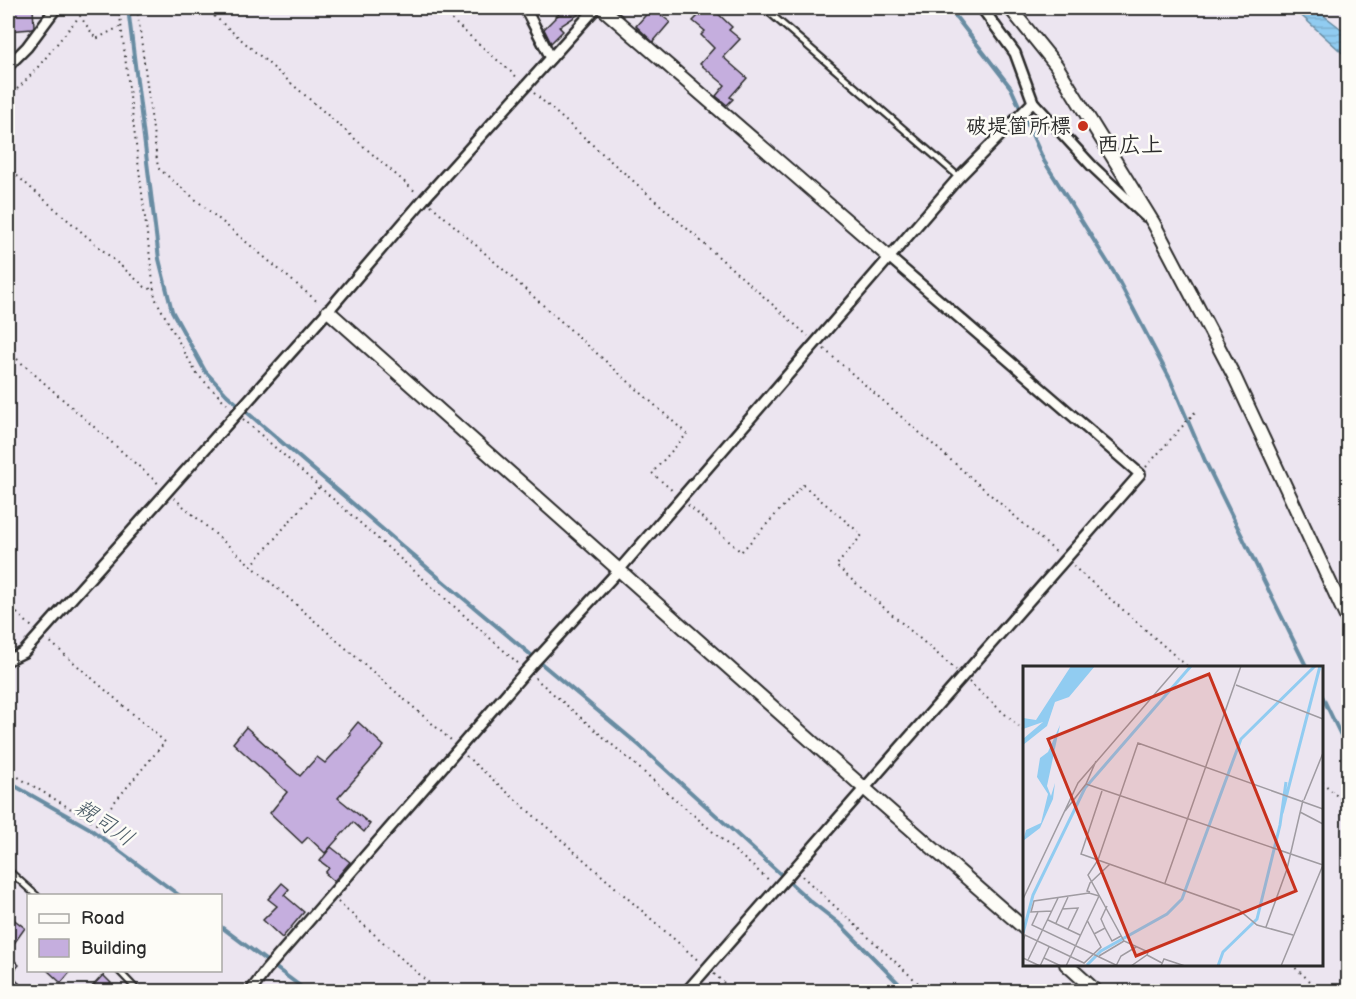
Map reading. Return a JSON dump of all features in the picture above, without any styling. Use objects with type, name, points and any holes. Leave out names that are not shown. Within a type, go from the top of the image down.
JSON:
[{"type":"street","points":[[8,66],[27,47],[48,12],[56,8]]},
{"type":"street","points":[[525,8],[551,58]]},
{"type":"street","points":[[8,660],[24,652],[596,8]]},
{"type":"street","points":[[602,8],[1140,474],[686,992]]},
{"type":"street","points":[[982,8],[1015,53],[1033,102],[1092,166],[1154,224]]},
{"type":"street","points":[[1010,8],[1060,71],[1154,224],[1235,378],[1348,621]]},
{"type":"street","points":[[250,992],[266,970],[458,749],[619,570],[959,177],[1033,102]]},
{"type":"street","points":[[328,311],[1023,927]]},
{"type":"street","points":[[1068,966],[1097,992]]},
{"type":"lane","points":[[764,8],[959,177]]},
{"type":"lane","points":[[8,870],[35,894]]},
{"type":"lane","points":[[120,972],[139,992]]},
{"type":"path","points":[[119,8],[155,298],[196,373],[236,412],[527,670],[776,887]]},
{"type":"path","points":[[137,8],[158,168],[328,311]]},
{"type":"path","points":[[205,8],[424,199],[687,434],[652,473],[741,552],[803,485],[862,535],[836,566],[1023,730]]},
{"type":"path","points":[[8,97],[34,73],[80,15],[96,39],[121,26]]},
{"type":"path","points":[[8,168],[145,287],[154,290]]},
{"type":"path","points":[[8,351],[734,992]]},
{"type":"path","points":[[1140,474],[1196,411]]},
{"type":"path","points":[[251,566],[320,486]]},
{"type":"path","points":[[8,605],[165,742],[96,824],[8,771]]},
{"type":"path","points":[[1323,783],[1348,806]]},
{"type":"path","points":[[793,868],[928,992]]},
{"type":"path","points":[[331,897],[439,992]]},
{"type":"path","points":[[1293,966],[1322,992]]},
{"type":"path","points":[[1341,992],[1348,983]]},
{"type":"water","points":[[1293,8],[1314,8],[1348,34],[1348,58]]},
{"type":"building","points":[[8,8],[33,8],[34,26],[32,29],[8,31]]},
{"type":"building","points":[[555,8],[575,8],[579,14],[559,27],[563,31],[551,43],[544,29],[559,14]]},
{"type":"building","points":[[652,8],[670,22],[653,42],[636,26]]},
{"type":"building","points":[[696,8],[712,8],[732,27],[729,30],[740,39],[723,57],[747,78],[730,97],[733,99],[727,105],[716,96],[725,85],[700,64],[714,48],[701,35],[705,31],[693,21],[701,13]]},
{"type":"building","points":[[358,722],[384,746],[338,798],[370,824],[364,832],[353,822],[325,853],[308,837],[302,843],[270,813],[287,792],[233,743],[246,727],[300,776],[317,757],[325,763],[351,735],[349,733]]},
{"type":"building","points":[[331,847],[350,862],[334,881],[325,873],[329,868],[320,861]]},
{"type":"building","points":[[282,883],[289,889],[284,895],[304,912],[282,938],[263,920],[277,906],[268,899]]},
{"type":"building","points":[[8,915],[25,928],[8,952]]},
{"type":"building","points":[[8,954],[19,965],[10,975],[29,992],[8,992]]},
{"type":"building","points":[[49,972],[70,972],[61,983]]},
{"type":"building","points":[[103,975],[111,983],[104,992],[87,992]]},
{"type":"waterway","points":[[128,8],[159,259],[172,311],[205,371],[227,395],[445,583],[640,746],[809,900],[841,925],[907,992]]},
{"type":"waterway","points":[[949,8],[1011,88],[1044,161],[1115,274],[1170,379],[1206,463],[1306,666]]},
{"type":"waterway","points":[[1323,698],[1348,750]]},
{"type":"waterway","name":"親司川","points":[[8,782],[89,828],[177,894]]},
{"type":"waterway","name":"親司川","points":[[222,928],[308,992]]},
{"type":"place","name":"破堤箇所標","points":[[1083,126]]},
{"type":"district","name":"西広上","points":[[1130,144]]}]
